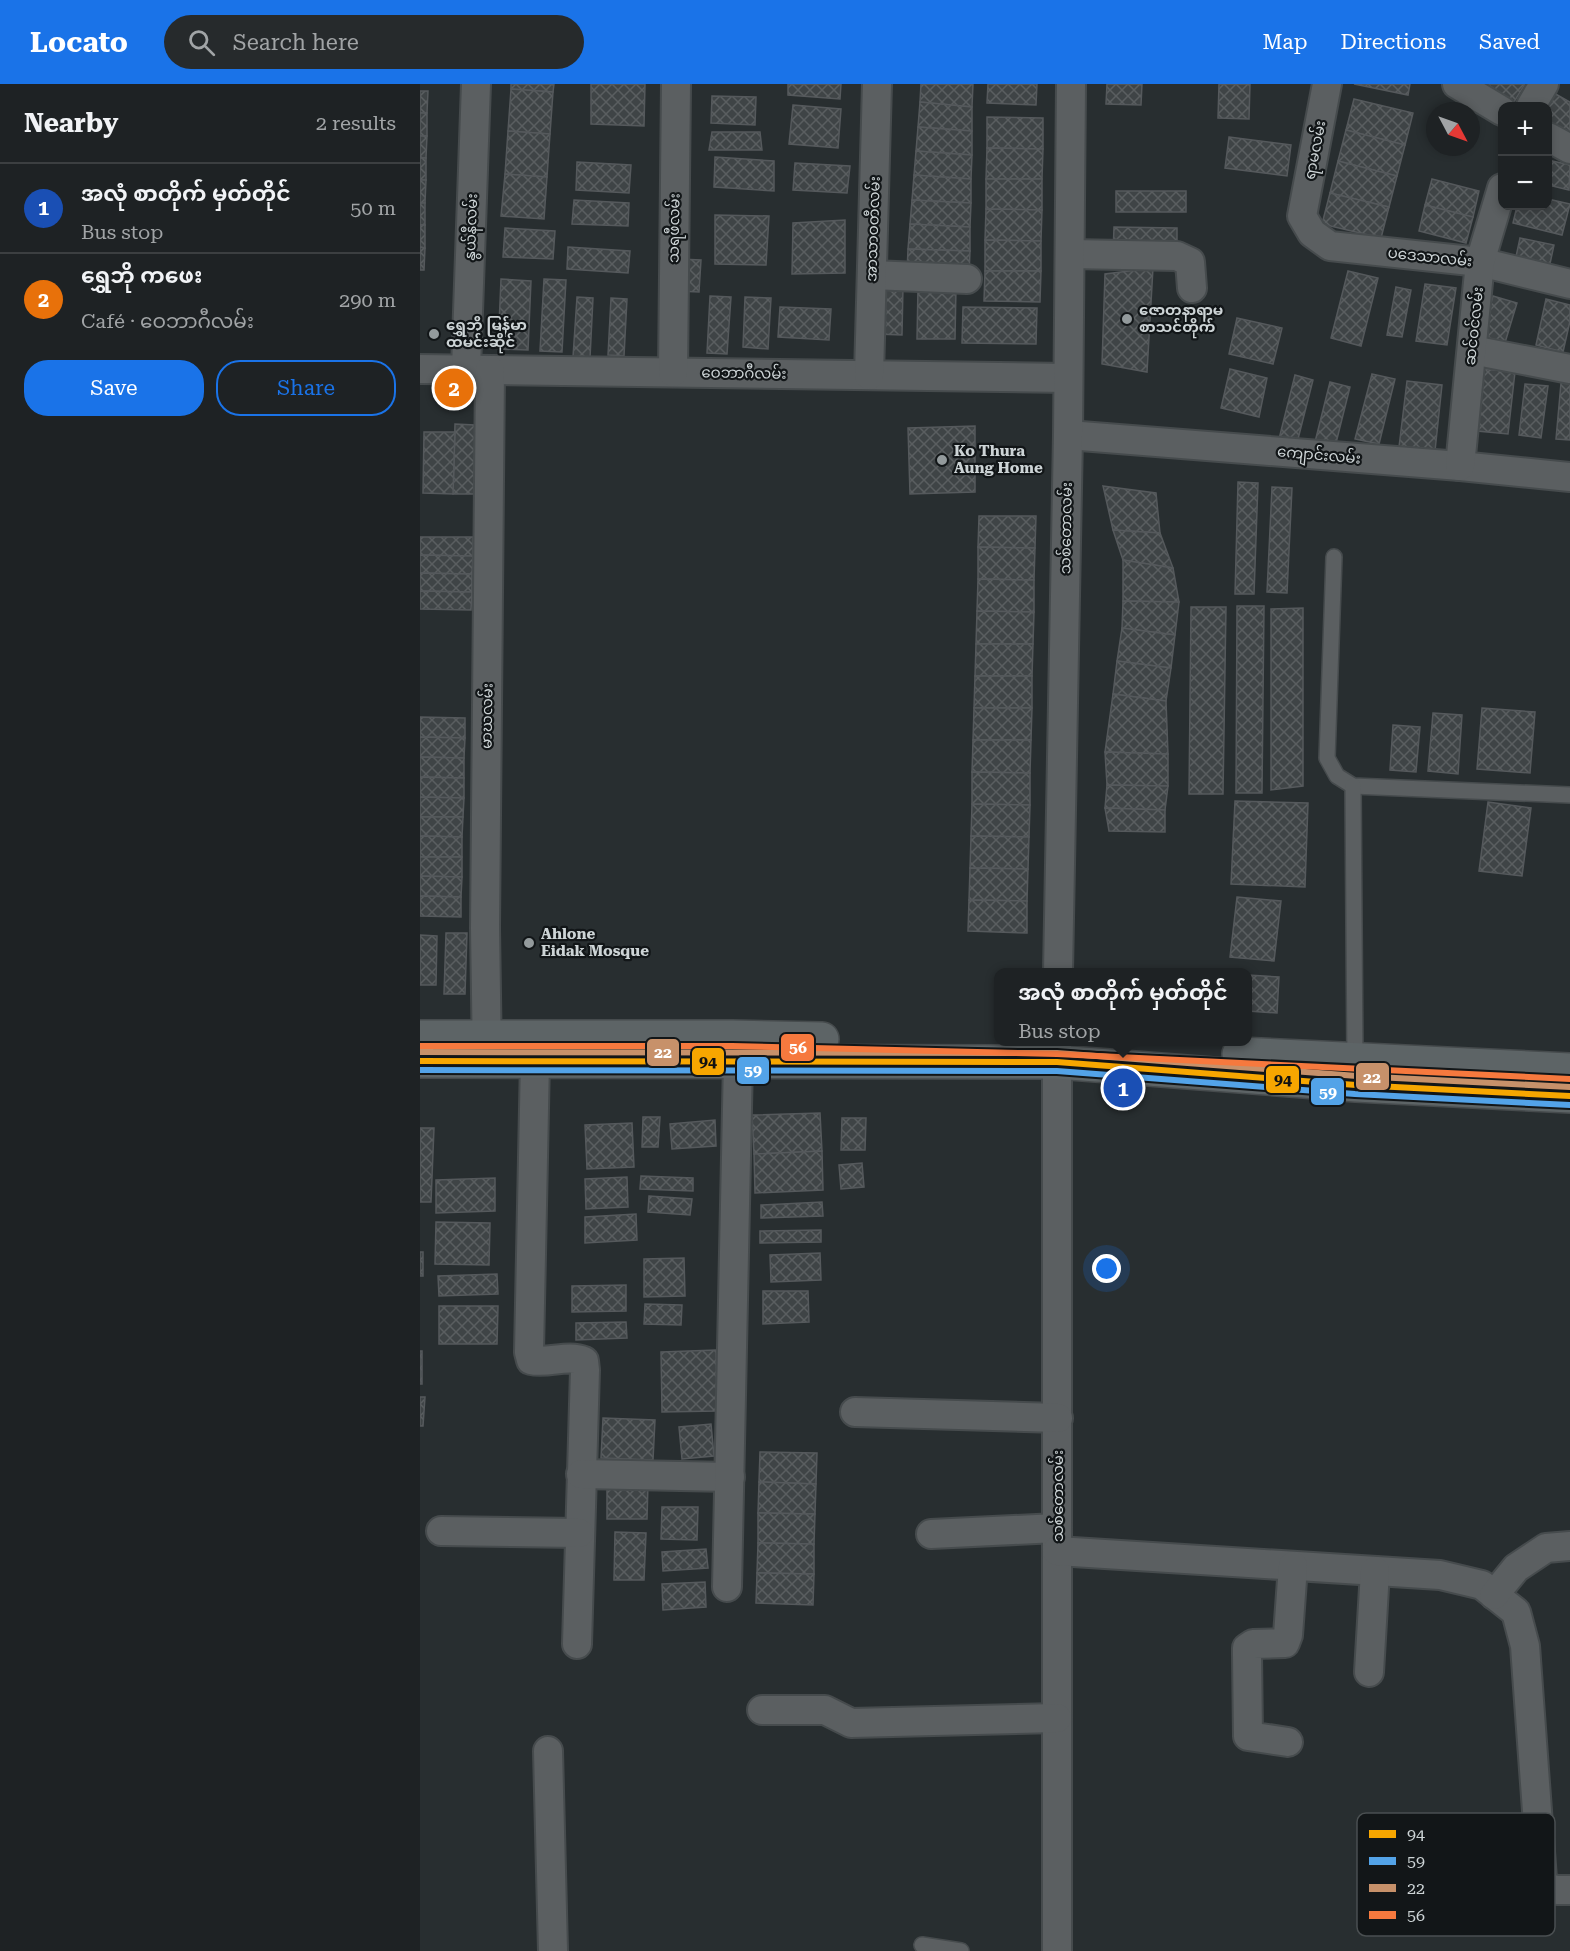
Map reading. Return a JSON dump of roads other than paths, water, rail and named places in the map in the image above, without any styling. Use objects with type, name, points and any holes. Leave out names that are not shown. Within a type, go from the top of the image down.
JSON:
[{"type":"main road","points":[[420,1037],[487,1050]]},
{"type":"main road","points":[[420,1061],[487,1050],[533,1048],[1057,1050],[1355,1073],[1532,1081],[1570,1070]]},
{"type":"main road","points":[[1532,1081],[1570,1096]]},
{"type":"street","name":"နွယ်နီလမ်း","points":[[476,84],[478,370]]},
{"type":"street","name":"သရဖီလမ်း","points":[[673,372],[676,84]]},
{"type":"street","name":"အာသာဝတီလမ်း","points":[[869,375],[877,84]]},
{"type":"street","name":"သစ်တောလမ်း","points":[[1058,968],[1068,435],[1071,84]]},
{"type":"street","name":"ရာမလမ်း","points":[[1302,216],[1327,84]]},
{"type":"street","points":[[1457,84],[1498,108]]},
{"type":"street","points":[[1533,102],[1544,84]]},
{"type":"street","points":[[1552,139],[1570,149]]},
{"type":"street","name":"ဆင်ဝင်လမ်း","points":[[1461,466],[1480,262],[1498,204]]},
{"type":"street","name":"ပဒေသာလမ်း","points":[[1302,216],[1312,233],[1330,246],[1480,262],[1570,284]]},
{"type":"street","points":[[1070,254],[1178,256],[1190,262],[1192,288]]},
{"type":"street","points":[[872,275],[967,279]]},
{"type":"street","points":[[1472,350],[1570,369]]},
{"type":"street","name":"ဝေဘာဂီလမ်း","points":[[420,369],[1068,378]]},
{"type":"street","name":"မာဃလမ်း","points":[[478,370],[487,1050]]},
{"type":"street","name":"ကျောင်းလမ်း","points":[[1068,435],[1461,466],[1570,477]]},
{"type":"street","points":[[533,1048],[529,1352],[531,1360],[540,1362],[578,1358],[584,1361],[585,1370],[577,1644]]},
{"type":"street","points":[[728,1587],[735,1049]]},
{"type":"street","name":"သစ်တောလမ်း","points":[[1057,1050],[1057,1951]]},
{"type":"street","points":[[855,1412],[1058,1418]]},
{"type":"street","points":[[581,1474],[730,1477]]},
{"type":"street","points":[[441,1531],[579,1533]]},
{"type":"street","points":[[931,1534],[1057,1540],[1293,1566],[1440,1575],[1482,1585],[1516,1612],[1525,1646],[1537,1813]]},
{"type":"street","points":[[1494,1595],[1516,1568],[1546,1548],[1570,1546]]},
{"type":"street","points":[[1288,1742],[1248,1736],[1246,1654],[1247,1648],[1253,1644],[1285,1643],[1288,1635],[1293,1566]]},
{"type":"street","points":[[1369,1672],[1375,1571]]},
{"type":"street","points":[[762,1710],[825,1710],[851,1723],[1057,1718]]},
{"type":"street","points":[[548,1751],[553,1951]]},
{"type":"street","points":[[1555,1890],[1570,1890]]},
{"type":"lane","points":[[1334,556],[1327,758],[1337,776],[1353,786],[1570,795]]},
{"type":"lane","points":[[1353,786],[1355,1073]]},
{"type":"lane","points":[[922,1945],[961,1951]]},
{"type":"place","name":"ဇောတနာရာမ စာသင်တိုက်","points":[[1127,319]]},
{"type":"place","name":"ရွှေဘို မြန်မာ ထမင်းဆိုင်","points":[[434,334]]},
{"type":"place","name":"ရွှေဘို ကဖေး","points":[[454,388]]},
{"type":"place","name":"Ko Thura Aung Home","points":[[942,460]]},
{"type":"place","name":"Ahlone Eidak Mosque","points":[[529,943]]},
{"type":"place","name":"အလုံ စာတိုက် မှတ်တိုင်","points":[[1123,1088]]}]
